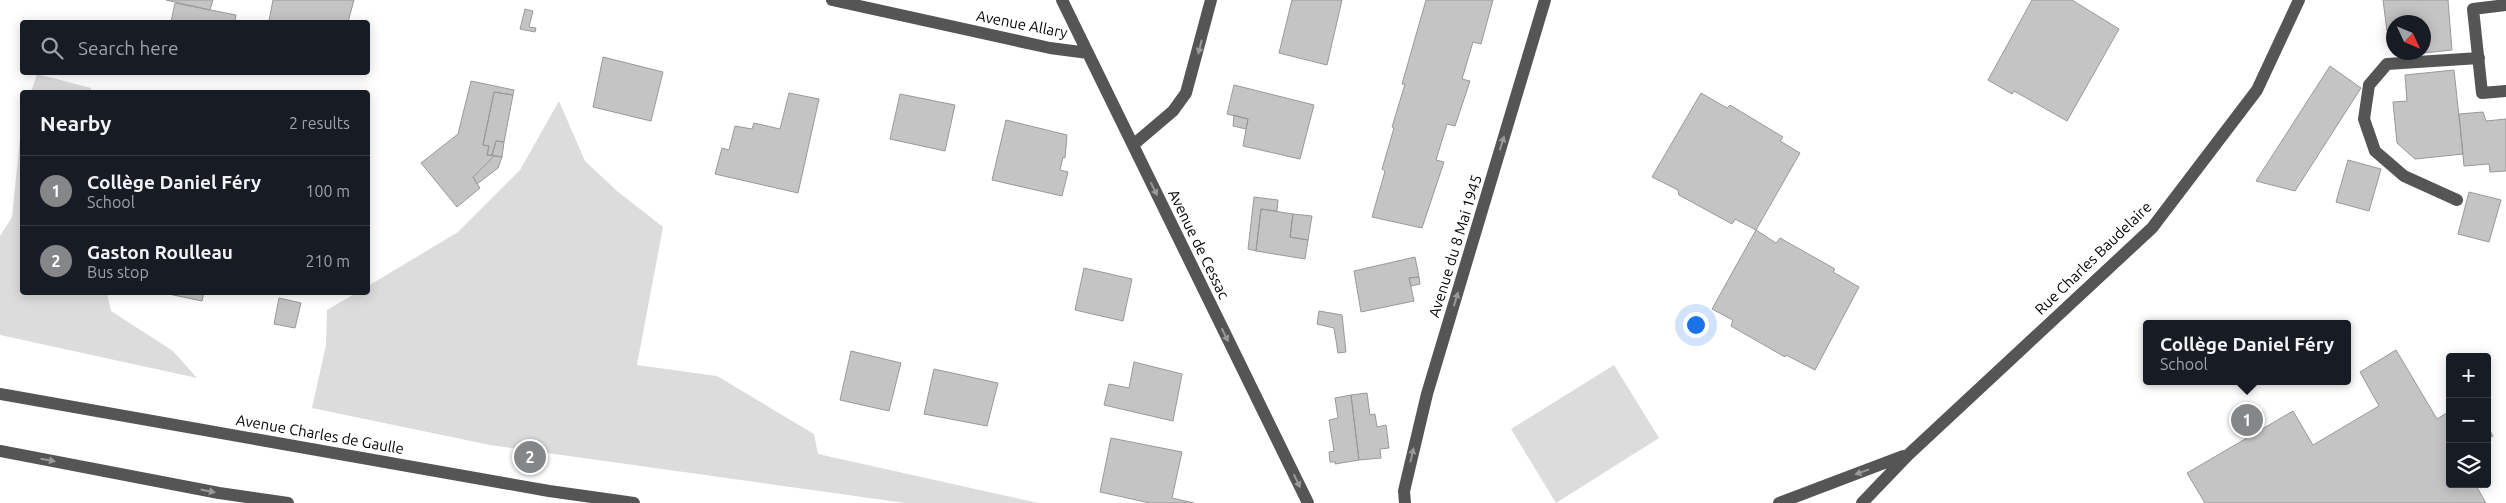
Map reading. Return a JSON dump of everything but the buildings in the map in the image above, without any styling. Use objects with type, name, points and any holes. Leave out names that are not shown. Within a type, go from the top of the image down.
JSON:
[{"type":"street","name":"Avenue Allary","points":[[832,0],[1050,48],[1088,53]]},
{"type":"street","name":"Avenue de Cessac","points":[[1062,0],[1308,503]]},
{"type":"street","points":[[1133,145],[1173,111],[1186,93],[1211,0]]},
{"type":"street","name":"Avenue du 8 Mai 1945","points":[[1405,503],[1404,491],[1427,394],[1545,0]]},
{"type":"street","name":"Rue Charles Baudelaire","points":[[1862,503],[1908,455],[2152,228],[2257,90],[2299,0]]},
{"type":"street","points":[[2506,5],[2486,4],[2473,9],[2482,93],[2506,91]]},
{"type":"street","points":[[2457,200],[2404,176],[2375,150],[2364,119],[2369,85],[2387,64],[2478,58]]},
{"type":"street","name":"Avenue Charles de Gaulle","points":[[0,394],[549,491],[634,503]]},
{"type":"street","points":[[0,451],[219,493],[288,503]]},
{"type":"street","points":[[1779,503],[1908,455]]},
{"type":"shaded area","points":[[37,75],[91,88],[91,90],[32,90]]},
{"type":"shaded area","points":[[559,101],[585,161],[617,191],[663,227],[637,365],[717,376],[814,434],[818,454],[1038,503],[905,503],[490,445],[312,408],[326,345],[327,310],[353,295],[370,295],[370,285],[458,232],[520,170]]},
{"type":"shaded area","points":[[20,139],[20,295],[107,295],[111,311],[173,351],[197,378],[0,335],[0,236],[12,217]]},
{"type":"shaded area","points":[[1614,365],[1659,438],[1556,503],[1511,429]]},
{"type":"place","name":"Collège Daniel Féry","points":[[2247,420]]},
{"type":"place","name":"Gaston Roulleau","points":[[530,457]]}]
